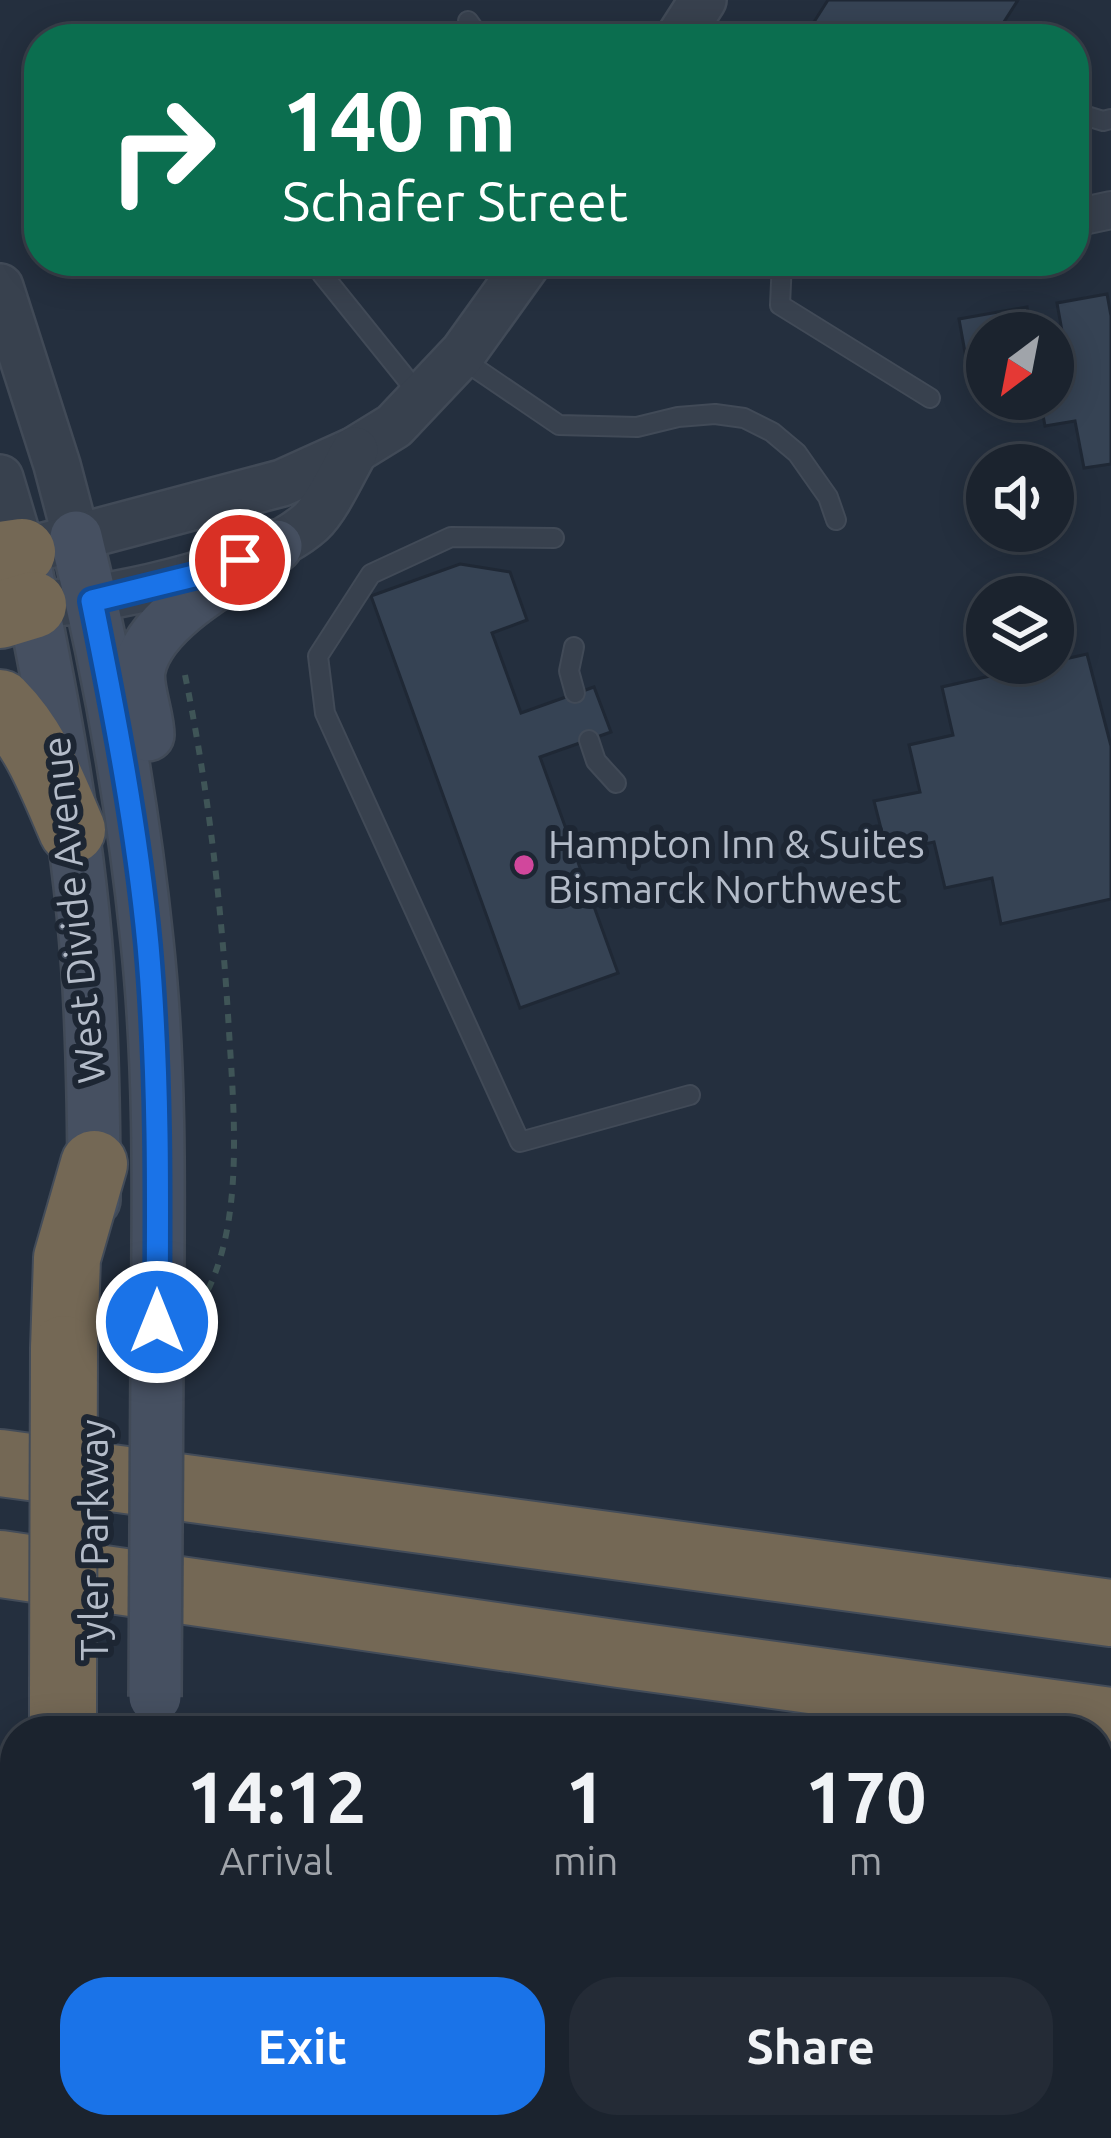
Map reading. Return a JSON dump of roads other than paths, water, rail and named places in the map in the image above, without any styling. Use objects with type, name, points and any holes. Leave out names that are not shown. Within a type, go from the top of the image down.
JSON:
[{"type":"highway","points":[[0,704],[103,834]]},
{"type":"highway","points":[[78,1711],[79,1349],[67,1258],[94,1164]]},
{"type":"highway","points":[[0,1434],[493,1502],[705,1556]]},
{"type":"highway","points":[[0,1463],[1111,1613]]},
{"type":"highway","points":[[0,1564],[1074,1716]]},
{"type":"highway","points":[[0,1588],[21,1591],[106,1579]]},
{"type":"main road","points":[[103,834],[148,730],[138,672],[157,631],[194,599],[276,546]]},
{"type":"main road","name":"West Divide Avenue","points":[[37,578],[103,834],[148,945],[158,1135],[157,1361]]},
{"type":"main road","name":"West Divide Avenue","points":[[94,1164],[89,985],[103,834]]},
{"type":"main road","name":"Tyler Parkway","points":[[156,1714],[157,1361]]},
{"type":"street","points":[[37,578],[355,451],[394,426],[459,357],[518,276]]},
{"type":"street","name":"West Divide Avenue","points":[[0,287],[57,465],[37,578]]},
{"type":"street","points":[[37,578],[206,573],[276,546],[313,520],[355,451]]},
{"type":"street","name":"West Divide Avenue","points":[[0,478],[37,578]]},
{"type":"lane","points":[[324,276],[421,397]]},
{"type":"lane","points":[[781,276],[780,305],[930,398]]},
{"type":"lane","points":[[459,357],[559,425],[637,427],[677,416],[715,414],[744,418],[772,432],[797,453],[821,486],[836,520]]},
{"type":"lane","points":[[554,538],[451,537],[370,574],[317,656],[325,713],[520,1142],[690,1096]]},
{"type":"lane","points":[[574,647],[569,670],[575,693]]},
{"type":"lane","points":[[589,740],[596,760],[616,783]]},
{"type":"place","name":"Hampton Inn & Suites Bismarck Northwest","points":[[524,865]]}]
